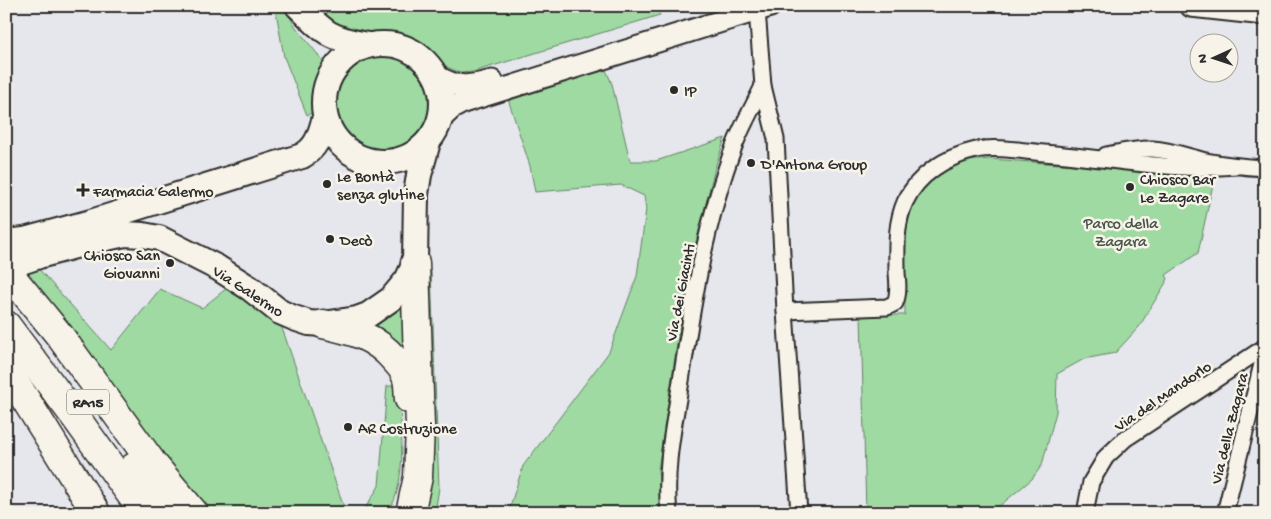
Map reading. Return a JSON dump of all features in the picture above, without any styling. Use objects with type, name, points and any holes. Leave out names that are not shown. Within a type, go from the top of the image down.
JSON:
[{"type":"highway","points":[[410,513],[418,477],[420,436],[415,263]]},
{"type":"highway","points":[[9,281],[60,336],[153,464],[194,513]]},
{"type":"highway","name":"RA15","points":[[9,281],[47,344],[166,513]]},
{"type":"highway","points":[[323,324],[352,331],[370,338],[390,353],[406,375],[410,425],[408,470],[405,492],[398,513]]},
{"type":"highway","name":"RA15","points":[[6,325],[76,418],[130,493],[142,513]]},
{"type":"highway","points":[[6,368],[96,513]]},
{"type":"main road","points":[[298,6],[321,29],[331,36],[368,45],[391,44],[407,49],[422,58],[436,76],[442,97],[440,119],[428,142],[415,154],[390,162],[373,162],[357,157],[342,147],[332,133],[325,117]]},
{"type":"main road","points":[[298,6],[306,28],[331,61],[332,72]]},
{"type":"main road","points":[[1191,6],[1258,11]]},
{"type":"main road","points":[[440,119],[452,108],[463,102],[763,8]]},
{"type":"main road","points":[[6,242],[24,240],[91,222],[302,156],[312,151],[318,140],[325,117],[325,89],[332,72],[351,53],[368,45]]},
{"type":"main road","points":[[436,76],[454,85],[473,86],[586,55],[646,45]]},
{"type":"main road","name":"Via Galermo","points":[[9,281],[38,256],[125,234],[143,235],[159,238],[218,268],[251,289],[280,312],[309,323],[323,324],[356,319],[380,308],[400,290],[415,263],[416,194],[428,142]]},
{"type":"street","points":[[763,8],[763,86],[776,139],[785,310],[799,513]]},
{"type":"street","name":"Via dei Giacinti","points":[[669,513],[667,481],[669,450],[694,297],[716,204],[735,143],[763,86]]},
{"type":"street","points":[[785,310],[887,307],[896,303],[898,292],[896,239],[905,202],[916,184],[926,174],[953,157],[977,150],[996,149],[1092,157],[1138,156],[1164,150],[1205,161],[1265,168]]},
{"type":"street","name":"Via del Mandorlo","points":[[1085,513],[1091,482],[1106,457],[1125,439],[1265,347]]},
{"type":"street","name":"Via della Zagara","points":[[1225,513],[1265,352]]},
{"type":"green space","points":[[275,6],[284,6],[295,26],[323,61],[323,72],[315,90],[314,112],[307,115],[284,57]]},
{"type":"green space","points":[[315,6],[655,6],[660,15],[473,72],[464,72],[456,71],[442,64],[408,40],[393,36],[340,30]]},
{"type":"green space","points":[[382,52],[402,56],[419,68],[431,85],[435,105],[431,125],[419,142],[402,154],[382,158],[362,154],[345,142],[333,125],[329,105],[333,85],[345,68],[362,56]]},
{"type":"green space","points":[[603,63],[612,84],[630,161],[656,161],[725,138],[715,168],[687,277],[658,470],[663,513],[508,513],[523,466],[609,352],[637,276],[646,209],[644,196],[621,185],[535,192],[530,166],[507,96]]},
{"type":"green space","name":"Parco della Zagara","points":[[989,159],[1215,175],[1198,253],[1166,275],[1168,279],[1139,327],[1115,353],[1084,359],[1057,374],[1056,412],[1042,465],[1032,479],[991,513],[866,513],[861,315],[905,315],[905,239],[908,221],[915,203],[925,188],[939,175],[953,166],[972,160]]},
{"type":"green space","points":[[37,267],[111,350],[160,289],[202,308],[227,288],[281,325],[346,513],[209,513],[185,487],[26,273]]},
{"type":"green space","points":[[431,271],[439,488],[435,513],[420,513],[424,276]]},
{"type":"green space","points":[[405,300],[408,355],[382,330],[372,325]]},
{"type":"green space","points":[[387,386],[399,386],[402,451],[399,484],[395,500],[388,513],[359,513],[364,510],[379,486]]},
{"type":"place","name":"IP","points":[[674,90]]},
{"type":"place","name":"D'Antona Group","points":[[751,163]]},
{"type":"place","name":"Le Bontà senza glutine","points":[[327,184]]},
{"type":"place","name":"Chiosco Bar Le Zagare","points":[[1130,187]]},
{"type":"place","name":"Farmacia Galermo","points":[[83,190]]},
{"type":"place","name":"Decò","points":[[330,239]]},
{"type":"place","name":"Chiosco San Giovanni","points":[[170,263]]},
{"type":"place","name":"AR Costruzione","points":[[348,427]]}]
